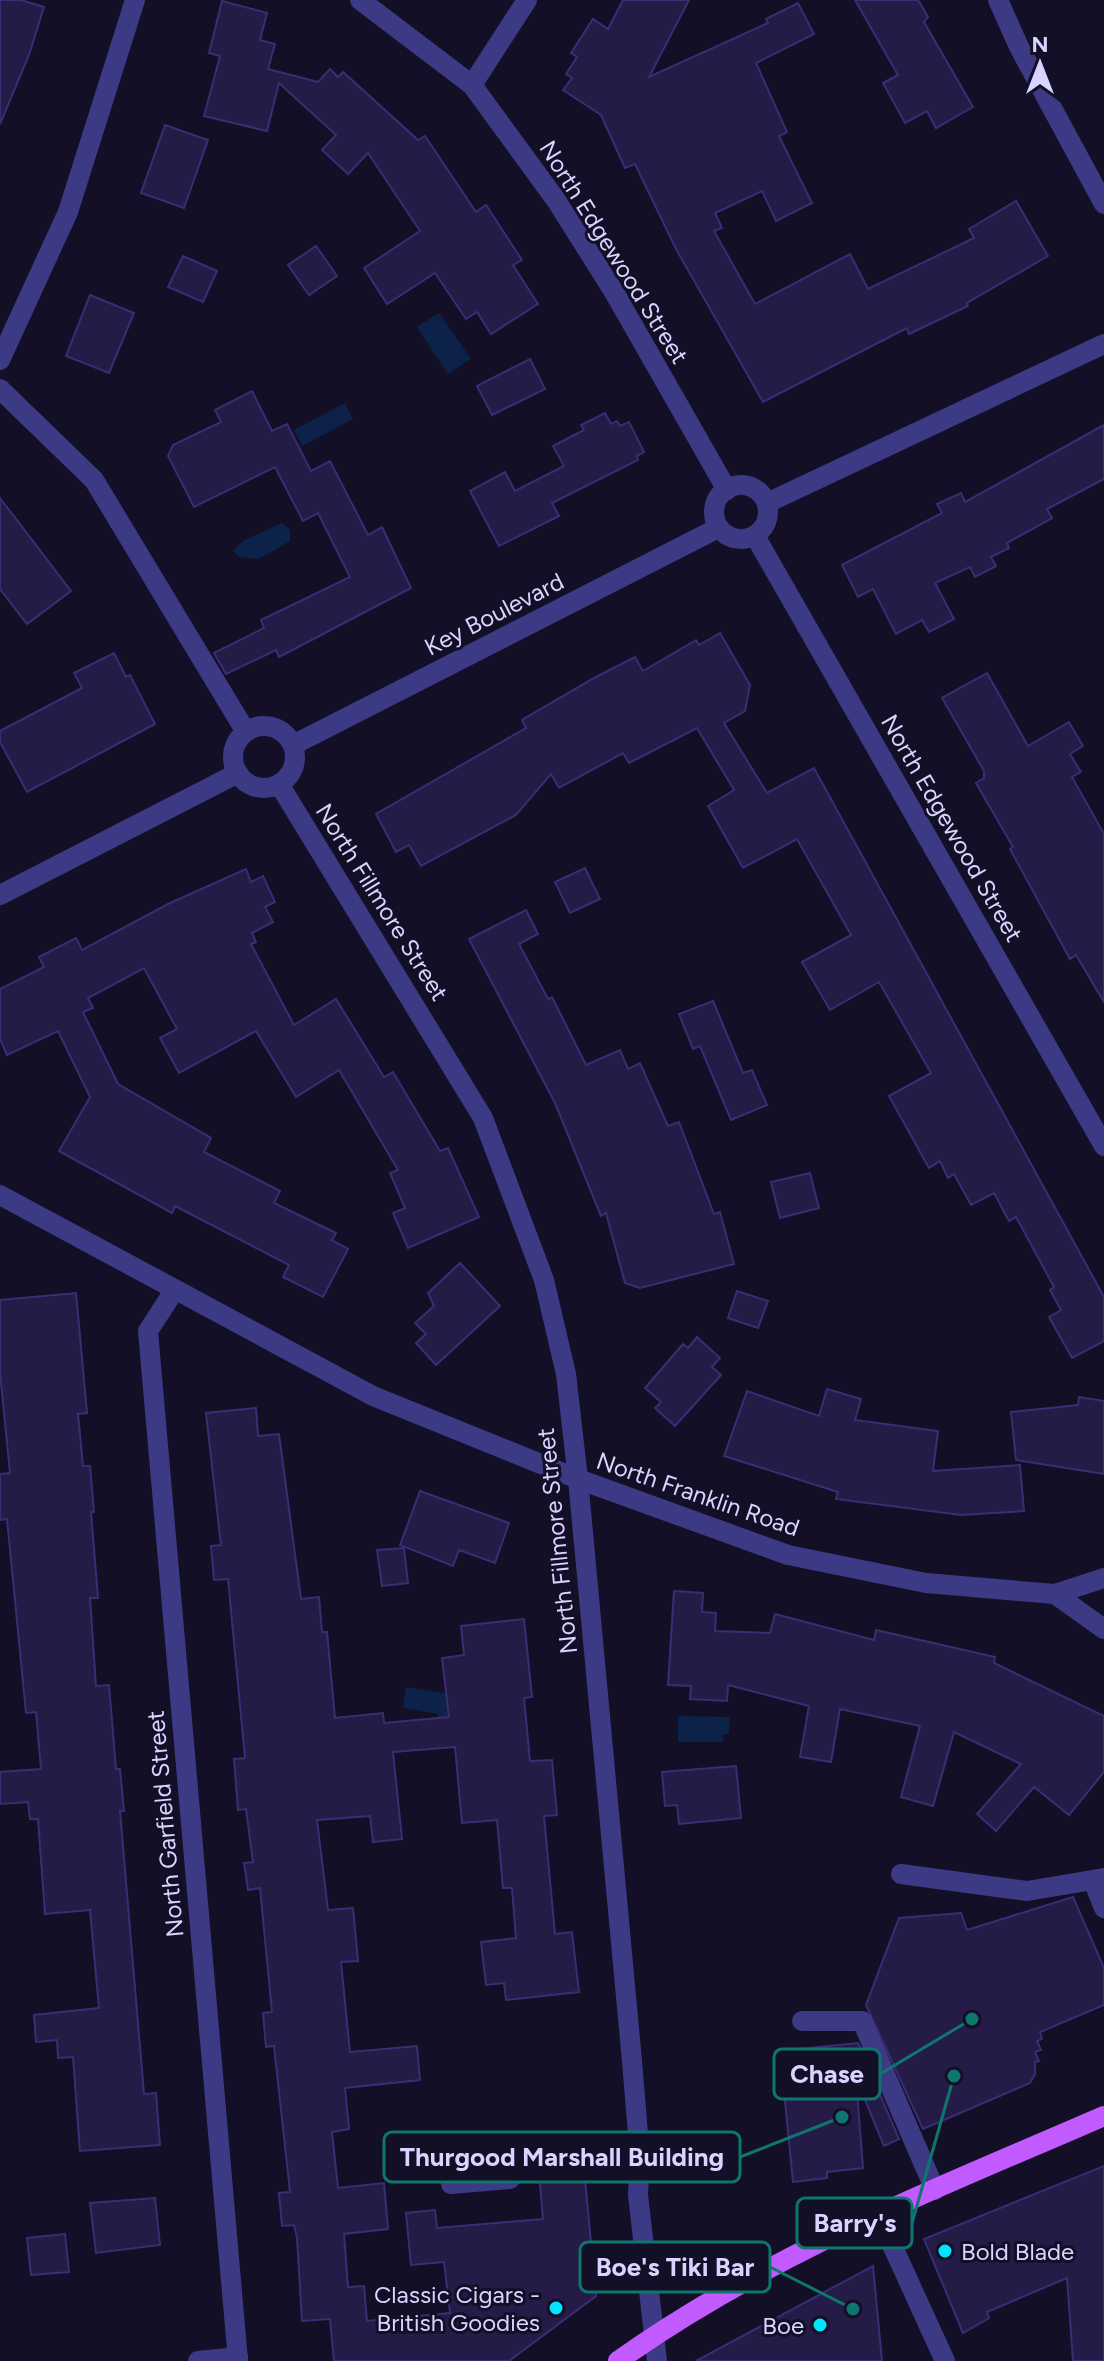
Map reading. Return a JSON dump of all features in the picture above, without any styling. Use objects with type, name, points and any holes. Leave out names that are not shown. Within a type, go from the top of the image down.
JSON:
[{"type":"main road","points":[[618,2361],[729,2289],[877,2212],[1104,2116]]},
{"type":"street","points":[[0,360],[68,212],[135,0]]},
{"type":"street","name":"North Edgewood Street","points":[[360,0],[472,85],[556,200],[727,490]]},
{"type":"street","points":[[472,85],[527,0]]},
{"type":"street","points":[[998,0],[1019,47],[1104,204]]},
{"type":"street","points":[[767,503],[1104,344]]},
{"type":"street","points":[[0,389],[94,480],[246,732]]},
{"type":"street","points":[[739,485],[751,487],[767,503],[767,521],[755,536],[736,539],[718,528],[714,506],[727,490],[739,485]]},
{"type":"street","name":"Key Boulevard","points":[[293,745],[718,528]]},
{"type":"street","name":"North Edgewood Street","points":[[755,536],[1104,1146]]},
{"type":"street","points":[[256,727],[272,727],[282,732],[293,745],[294,767],[279,784],[256,787],[238,773],[234,751],[246,732],[256,727]]},
{"type":"street","points":[[0,895],[238,773]]},
{"type":"street","name":"North Fillmore Street","points":[[279,784],[483,1118],[544,1280],[566,1374],[578,1479],[640,2158],[638,2195],[657,2361]]},
{"type":"street","name":"North Franklin Road","points":[[0,1195],[373,1396],[578,1479],[788,1555],[926,1583],[1055,1594],[1104,1578]]},
{"type":"street","name":"North Garfield Street","points":[[174,1291],[148,1331],[238,2359]]},
{"type":"street","points":[[1055,1594],[1104,1629]]},
{"type":"street","points":[[901,1874],[1027,1891],[1099,1881],[1104,1908]]},
{"type":"street","points":[[802,2021],[862,2021],[935,2190]]},
{"type":"street","points":[[451,2184],[510,2179],[524,2162],[599,2153],[640,2158]]},
{"type":"street","points":[[877,2212],[945,2361]]},
{"type":"street","points":[[198,2361],[238,2359]]},
{"type":"water","points":[[439,313],[471,359],[448,374],[417,327]]},
{"type":"water","points":[[345,403],[353,419],[302,446],[294,430]]},
{"type":"water","points":[[282,523],[290,530],[290,541],[259,559],[238,557],[233,550],[245,540]]},
{"type":"water","points":[[406,1687],[459,1695],[454,1727],[438,1721],[438,1714],[403,1708]]},
{"type":"water","points":[[678,1716],[730,1717],[729,1734],[723,1734],[723,1742],[678,1742]]},
{"type":"building","points":[[0,0],[21,0],[44,7],[29,55],[0,124]]},
{"type":"building","points":[[623,0],[689,0],[649,77],[768,23],[766,19],[798,3],[814,34],[756,63],[787,132],[779,136],[812,203],[776,221],[762,191],[715,213],[722,228],[714,231],[755,304],[850,254],[868,289],[974,238],[969,229],[1016,201],[1048,256],[967,303],[968,306],[909,334],[907,328],[763,402],[676,249],[635,164],[625,168],[601,115],[563,90],[572,78],[566,74],[577,57],[571,53],[593,19],[608,29]]},
{"type":"building","points":[[855,0],[918,0],[928,17],[924,22],[973,107],[936,128],[927,111],[905,123],[883,83],[898,75]]},
{"type":"building","points":[[222,1],[267,13],[260,40],[275,44],[268,69],[318,82],[330,69],[338,77],[343,72],[418,140],[425,136],[476,212],[486,205],[522,260],[513,265],[538,304],[491,334],[477,312],[466,319],[435,273],[387,304],[364,268],[420,231],[368,153],[348,174],[322,150],[336,135],[279,83],[267,131],[204,116],[220,56],[209,53]]},
{"type":"building","points":[[165,125],[208,140],[184,208],[141,193]]},
{"type":"building","points":[[316,246],[337,276],[309,295],[288,265]]},
{"type":"building","points":[[183,256],[217,271],[203,302],[168,287]]},
{"type":"building","points":[[90,295],[134,313],[109,373],[66,356]]},
{"type":"building","points":[[530,359],[545,389],[492,415],[477,386]]},
{"type":"building","points":[[252,391],[272,431],[287,424],[311,471],[330,461],[368,535],[382,527],[411,588],[279,657],[276,650],[226,674],[214,653],[264,628],[261,620],[350,577],[318,513],[303,521],[275,467],[194,507],[168,456],[173,445],[221,422],[215,410]]},
{"type":"building","points":[[605,413],[611,424],[617,421],[620,426],[629,422],[644,452],[637,456],[638,460],[552,503],[559,516],[499,546],[470,491],[505,472],[515,491],[564,466],[553,446],[584,430],[581,425]]},
{"type":"building","points":[[1104,425],[1104,479],[1047,509],[1052,518],[1007,543],[1009,548],[991,557],[996,566],[975,577],[970,567],[935,583],[954,619],[929,632],[922,620],[896,634],[873,589],[858,597],[842,565],[942,513],[937,504],[961,493],[965,502]]},
{"type":"building","points":[[0,498],[71,591],[27,624],[0,589]]},
{"type":"building","points":[[720,633],[750,685],[745,711],[724,723],[767,793],[814,768],[1104,1297],[1104,1341],[1072,1358],[1049,1317],[1061,1310],[1050,1290],[1054,1287],[1016,1217],[1009,1221],[994,1193],[971,1205],[954,1174],[948,1178],[940,1161],[929,1168],[889,1096],[931,1073],[879,982],[830,1010],[802,962],[851,935],[797,839],[743,868],[708,806],[734,790],[697,728],[629,763],[623,753],[559,788],[551,774],[516,815],[421,866],[409,845],[396,852],[376,814],[526,728],[522,720],[594,678],[635,657],[643,671],[696,640],[699,645]]},
{"type":"building","points":[[114,653],[126,677],[130,675],[155,724],[27,792],[0,742],[0,731],[82,688],[74,673]]},
{"type":"building","points":[[987,673],[1028,746],[1069,722],[1083,746],[1070,754],[1081,772],[1072,777],[1104,834],[1104,1002],[1076,955],[1070,959],[1010,849],[1013,847],[976,783],[984,778],[984,771],[942,698]]},
{"type":"building","points":[[585,868],[600,899],[570,913],[555,882]]},
{"type":"building","points":[[246,869],[251,882],[263,876],[275,902],[265,907],[273,922],[252,933],[256,942],[251,944],[294,1025],[336,999],[384,1077],[393,1072],[440,1151],[448,1148],[479,1217],[408,1248],[393,1213],[405,1208],[390,1173],[398,1170],[339,1070],[296,1097],[256,1031],[179,1073],[160,1038],[177,1029],[144,968],[88,998],[93,1008],[83,1012],[118,1084],[211,1138],[204,1152],[280,1191],[274,1203],[336,1233],[332,1240],[348,1249],[323,1297],[283,1277],[289,1265],[175,1206],[172,1213],[59,1151],[90,1097],[58,1031],[7,1055],[0,1039],[0,989],[44,967],[39,957],[76,938],[82,950],[170,903]]},
{"type":"building","points":[[526,910],[538,934],[519,944],[548,999],[552,997],[586,1065],[620,1050],[628,1069],[640,1063],[668,1126],[679,1122],[714,1214],[720,1212],[734,1264],[640,1288],[625,1283],[606,1213],[601,1216],[555,1103],[469,939]]},
{"type":"building","points":[[713,1001],[743,1073],[752,1070],[767,1105],[731,1120],[700,1046],[693,1049],[679,1014]]},
{"type":"building","points":[[810,1173],[819,1208],[780,1218],[771,1182]]},
{"type":"building","points":[[460,1263],[500,1306],[436,1365],[416,1343],[426,1334],[415,1323],[434,1306],[428,1293]]},
{"type":"building","points":[[737,1291],[768,1301],[758,1328],[728,1318]]},
{"type":"building","points":[[76,1293],[87,1413],[78,1414],[83,1466],[90,1466],[94,1512],[91,1512],[98,1598],[90,1598],[96,1686],[109,1685],[116,1769],[120,1769],[124,1811],[120,1811],[144,2094],[156,2093],[160,2145],[80,2151],[73,2057],[58,2058],[57,2040],[36,2042],[34,2015],[99,2008],[90,1910],[45,1914],[38,1819],[30,1819],[28,1802],[0,1804],[0,1772],[41,1769],[36,1712],[26,1713],[7,1519],[0,1520],[0,1474],[10,1473],[0,1372],[0,1300]]},
{"type":"building","points":[[697,1337],[720,1358],[712,1367],[721,1375],[675,1426],[655,1408],[661,1402],[645,1388],[683,1344],[688,1348]]},
{"type":"building","points":[[827,1389],[861,1399],[855,1420],[938,1431],[933,1471],[1020,1465],[1024,1511],[961,1515],[836,1499],[838,1492],[724,1456],[747,1391],[819,1416]]},
{"type":"building","points":[[1079,1397],[1104,1401],[1104,1474],[1016,1460],[1011,1412],[1078,1405]]},
{"type":"building","points":[[256,1408],[258,1436],[279,1434],[301,1599],[319,1597],[322,1632],[327,1632],[335,1718],[383,1713],[384,1723],[449,1717],[442,1658],[464,1655],[461,1626],[524,1619],[532,1697],[524,1698],[530,1761],[552,1760],[557,1815],[544,1816],[555,1934],[572,1932],[579,1992],[506,2000],[504,1983],[486,1985],[481,1942],[516,1938],[512,1888],[503,1888],[497,1820],[462,1823],[455,1747],[393,1752],[402,1839],[373,1842],[370,1816],[317,1820],[328,1910],[353,1908],[358,1961],[341,1962],[350,2052],[417,2046],[420,2080],[345,2088],[349,2129],[332,2132],[338,2188],[384,2183],[388,2229],[344,2234],[348,2287],[364,2286],[367,2321],[450,2313],[444,2262],[411,2265],[406,2213],[435,2210],[437,2228],[543,2219],[539,2173],[584,2168],[596,2296],[509,2361],[334,2361],[330,2319],[302,2321],[297,2238],[294,2225],[282,2226],[279,2193],[290,2192],[274,2046],[266,2047],[263,2013],[272,2012],[260,1888],[248,1890],[244,1863],[253,1862],[246,1809],[238,1810],[234,1759],[245,1758],[228,1579],[214,1580],[211,1546],[221,1545],[206,1413]]},
{"type":"building","points":[[420,1491],[509,1523],[495,1563],[459,1550],[453,1566],[400,1545]]},
{"type":"building","points":[[404,1548],[408,1583],[382,1586],[377,1550]]},
{"type":"building","points":[[674,1591],[703,1593],[702,1612],[716,1613],[715,1631],[770,1633],[775,1614],[874,1640],[876,1630],[995,1657],[994,1663],[1104,1716],[1104,1772],[1069,1815],[1034,1787],[996,1831],[977,1814],[1021,1764],[954,1732],[933,1806],[901,1797],[920,1726],[840,1709],[831,1762],[800,1757],[809,1706],[728,1685],[727,1701],[690,1699],[691,1686],[668,1685]]},
{"type":"building","points":[[736,1766],[741,1818],[679,1824],[677,1805],[665,1806],[662,1772]]},
{"type":"building","points":[[1073,1897],[1104,1968],[1104,2005],[1040,2032],[1042,2039],[1037,2041],[1041,2050],[1035,2052],[1039,2061],[1035,2062],[1035,2074],[1030,2083],[923,2129],[866,2005],[899,1918],[961,1913],[967,1930]]},
{"type":"building","points":[[858,2043],[899,2139],[884,2146],[856,2078],[863,2168],[827,2172],[827,2178],[793,2182],[780,2051]]},
{"type":"building","points":[[1104,2166],[1104,2361],[1073,2361],[1067,2278],[987,2312],[989,2318],[963,2333],[924,2239]]},
{"type":"building","points":[[155,2198],[160,2245],[96,2253],[90,2203]]},
{"type":"building","points":[[65,2234],[69,2272],[31,2275],[27,2238]]},
{"type":"building","points":[[873,2266],[882,2361],[696,2361]]},
{"type":"place","name":"Chase","points":[[972,2019]]},
{"type":"place","name":"Barry's","points":[[954,2076]]},
{"type":"place","name":"Thurgood Marshall Building","points":[[842,2117]]},
{"type":"place","name":"Bold Blade","points":[[945,2251]]},
{"type":"place","name":"Classic Cigars - British Goodies","points":[[556,2308]]},
{"type":"place","name":"Boe's Tiki Bar","points":[[853,2309]]},
{"type":"place","name":"Boe","points":[[820,2325]]}]
